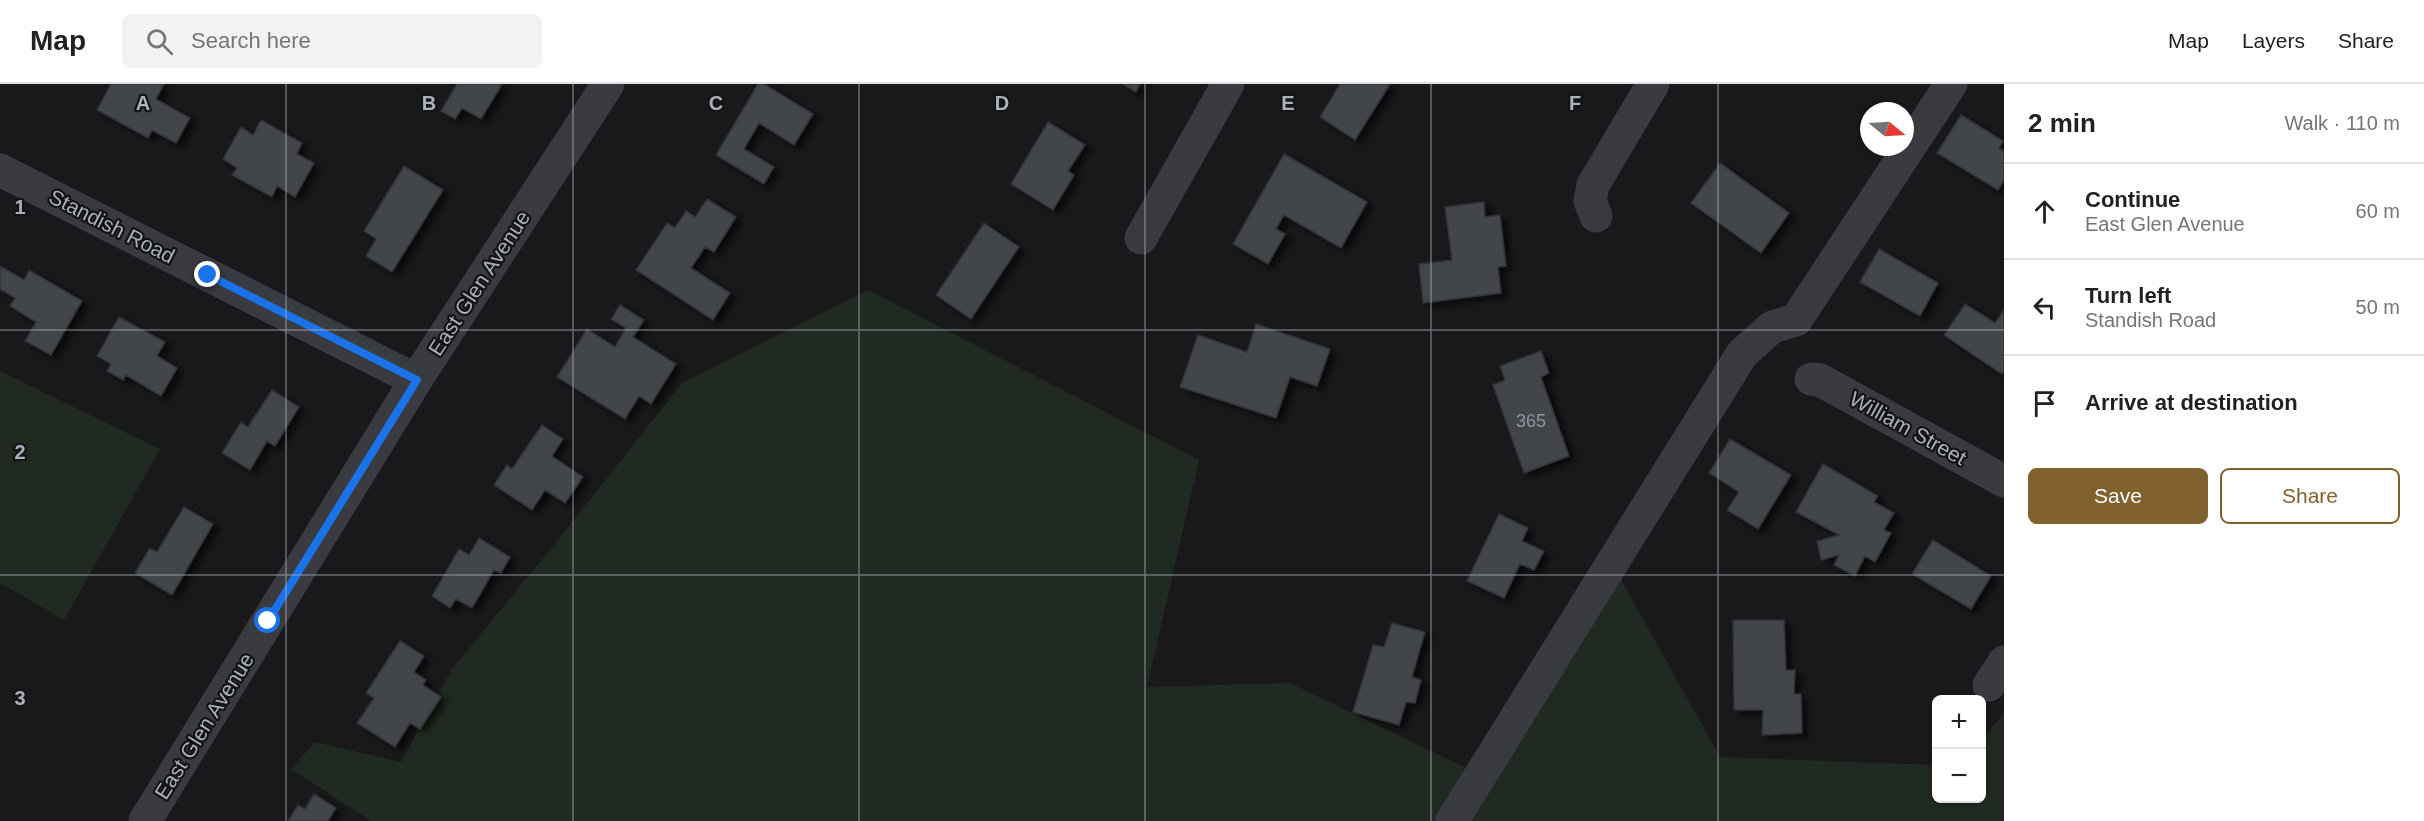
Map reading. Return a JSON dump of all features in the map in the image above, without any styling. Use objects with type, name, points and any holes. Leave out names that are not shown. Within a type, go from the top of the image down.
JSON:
[{"type":"street","name":"East Glen Avenue","points":[[145,821],[417,380],[609,84]]},
{"type":"street","points":[[1141,238],[1228,84]]},
{"type":"street","points":[[1596,216],[1590,201],[1593,185],[1653,84]]},
{"type":"street","points":[[1452,821],[1743,354],[1772,327],[1796,320],[1951,84]]},
{"type":"street","name":"Standish Road","points":[[0,170],[417,380]]},
{"type":"street","name":"William Street","points":[[1811,379],[1820,380],[2004,481]]},
{"type":"shaded area","points":[[868,290],[1199,460],[1147,687],[1290,683],[1485,777],[1613,565],[1720,757],[1932,765],[1932,803],[1986,803],[1986,735],[2004,713],[2004,821],[371,821],[291,769],[315,742],[401,762],[452,669],[682,383]]},
{"type":"shaded area","points":[[0,371],[160,449],[64,620],[0,583]]},
{"type":"building","points":[[111,84],[164,84],[156,99],[190,118],[176,143],[152,130],[148,138],[97,110]]},
{"type":"building","points":[[457,84],[502,84],[481,119],[462,108],[455,119],[441,111]]},
{"type":"building","points":[[758,84],[764,84],[813,114],[794,145],[759,123],[744,149],[774,167],[764,184],[716,155]]},
{"type":"building","points":[[1123,84],[1140,84],[1136,92]]},
{"type":"building","points":[[1340,84],[1390,84],[1355,140],[1320,117]]},
{"type":"building","points":[[1961,115],[2003,141],[1999,148],[2004,151],[2004,180],[1998,190],[1937,153]]},
{"type":"building","points":[[261,120],[302,143],[297,154],[314,163],[295,197],[277,186],[272,197],[232,175],[237,168],[223,159],[241,127],[253,135]]},
{"type":"building","points":[[1048,122],[1085,145],[1068,171],[1074,175],[1053,210],[1011,184]]},
{"type":"building","points":[[1284,154],[1367,202],[1341,248],[1284,215],[1276,229],[1285,234],[1268,264],[1233,244]]},
{"type":"building","points":[[1720,163],[1789,213],[1761,253],[1691,203]]},
{"type":"building","points":[[404,166],[443,190],[392,272],[366,256],[376,239],[364,231]]},
{"type":"building","points":[[707,199],[736,217],[714,252],[705,247],[691,268],[730,293],[713,320],[636,270],[667,223],[675,228],[686,211],[695,217]]},
{"type":"building","points":[[1484,202],[1485,217],[1500,215],[1506,266],[1498,267],[1501,293],[1423,303],[1419,264],[1452,260],[1445,207]]},
{"type":"building","points":[[984,223],[1019,247],[971,319],[936,295]]},
{"type":"building","points":[[1879,249],[1938,283],[1920,316],[1860,282]]},
{"type":"building","points":[[0,266],[24,280],[29,270],[82,301],[51,355],[25,341],[36,322],[10,306],[15,298],[0,289]]},
{"type":"building","points":[[1965,304],[1995,323],[2004,310],[2004,371],[2002,374],[1944,335]]},
{"type":"building","points":[[620,305],[644,320],[633,337],[676,364],[651,404],[639,396],[625,419],[557,377],[587,329],[615,347],[626,328],[611,319]]},
{"type":"building","points":[[119,317],[165,342],[157,356],[177,368],[161,396],[126,375],[123,380],[107,371],[111,364],[97,356]]},
{"type":"building","points":[[1256,324],[1330,349],[1317,386],[1290,377],[1276,418],[1180,387],[1198,335],[1247,352]]},
{"type":"building","points":[[1541,351],[1549,373],[1541,377],[1569,456],[1524,473],[1493,385],[1505,380],[1500,366]]},
{"type":"building","points":[[272,390],[299,407],[275,446],[267,441],[250,470],[222,453],[241,422],[248,427]]},
{"type":"building","points":[[542,425],[563,439],[552,456],[583,477],[565,503],[545,490],[532,510],[494,485],[507,465],[512,469]]},
{"type":"building","points":[[1730,439],[1791,475],[1758,529],[1727,510],[1739,492],[1709,473]]},
{"type":"building","points":[[1823,464],[1878,496],[1874,502],[1894,513],[1884,530],[1891,533],[1875,562],[1865,556],[1855,576],[1834,565],[1839,555],[1821,560],[1817,541],[1839,535],[1796,512]]},
{"type":"building","points":[[184,507],[213,524],[172,595],[135,573],[150,548],[157,552]]},
{"type":"building","points":[[1499,514],[1528,528],[1522,541],[1544,551],[1534,570],[1520,564],[1504,598],[1467,581]]},
{"type":"building","points":[[479,538],[510,557],[501,573],[494,570],[472,608],[456,599],[450,608],[432,596],[459,549],[469,555]]},
{"type":"building","points":[[1933,540],[1991,576],[1971,609],[1912,574]]},
{"type":"building","points":[[1733,620],[1784,620],[1786,670],[1795,670],[1794,694],[1801,694],[1802,733],[1762,735],[1763,710],[1734,710]]},
{"type":"building","points":[[1392,623],[1425,632],[1412,677],[1421,680],[1415,703],[1406,702],[1399,725],[1353,712],[1373,645],[1384,647]]},
{"type":"building","points":[[400,641],[424,656],[414,672],[426,680],[423,685],[441,697],[420,729],[410,723],[395,747],[357,723],[374,698],[366,693]]},
{"type":"building","points":[[314,794],[336,808],[328,821],[288,821],[298,805],[305,809]]},
{"type":"route","points":[[208,275],[417,380],[268,621]]}]
